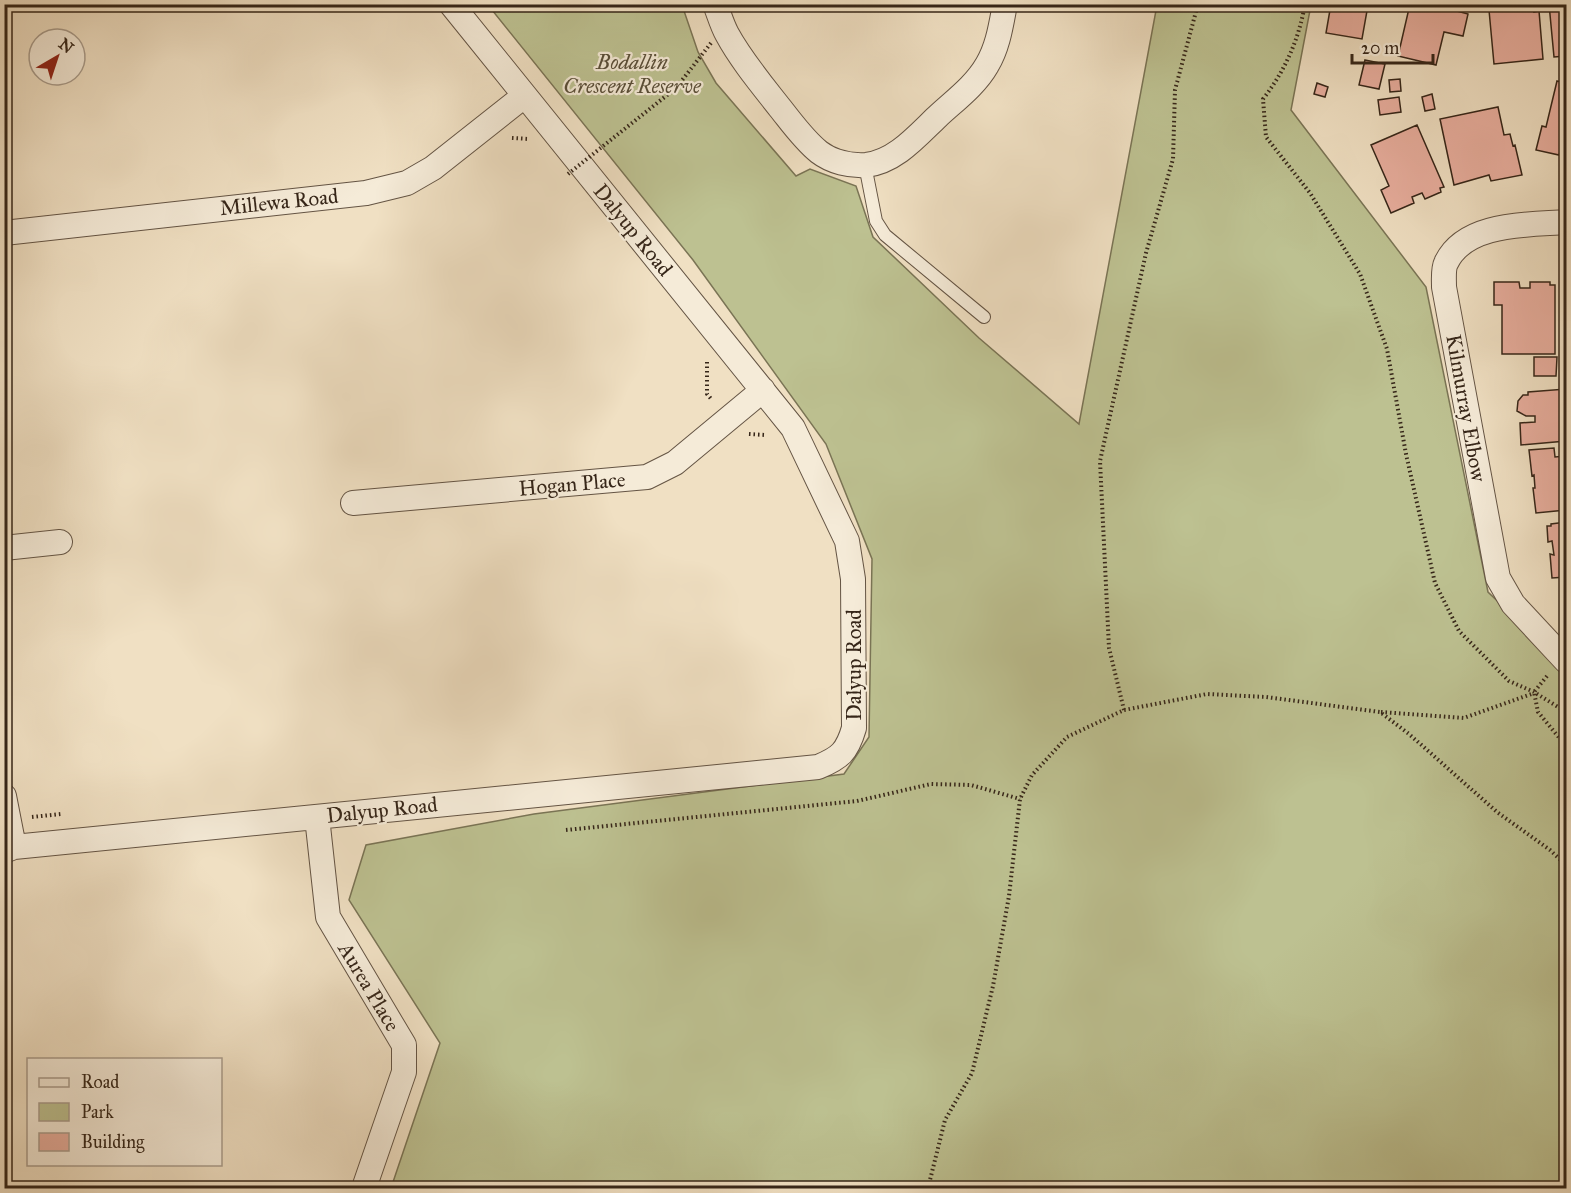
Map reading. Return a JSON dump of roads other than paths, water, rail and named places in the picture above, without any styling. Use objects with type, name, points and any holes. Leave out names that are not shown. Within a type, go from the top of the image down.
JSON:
[{"type":"street","name":"Dalyup Road","points":[[10,849],[818,767],[836,760],[849,746],[855,728],[853,579],[847,541],[793,428],[574,169],[524,96],[451,4]]},
{"type":"street","points":[[716,4],[727,34],[760,82],[800,132],[819,152],[832,159],[845,164],[865,165],[876,163],[905,147],[976,81],[994,52],[1005,4]]},
{"type":"street","name":"Millewa Road","points":[[4,233],[366,193],[407,183],[433,168],[524,96]]},
{"type":"street","name":"Kilmurray Elbow","points":[[1565,660],[1513,604],[1498,578],[1444,286],[1445,264],[1461,244],[1483,232],[1566,222]]},
{"type":"street","name":"Hogan Place","points":[[353,503],[647,477],[675,463],[763,390]]},
{"type":"street","points":[[4,548],[60,542]]},
{"type":"street","points":[[4,796],[10,849]]},
{"type":"street","name":"Aurea Place","points":[[317,817],[328,917],[404,1045],[404,1072],[364,1188]]},
{"type":"lane","points":[[865,165],[876,221],[885,235],[984,317]]},
{"type":"park label","name":"Bodallin Crescent Reserve","points":[[632,74]]}]
